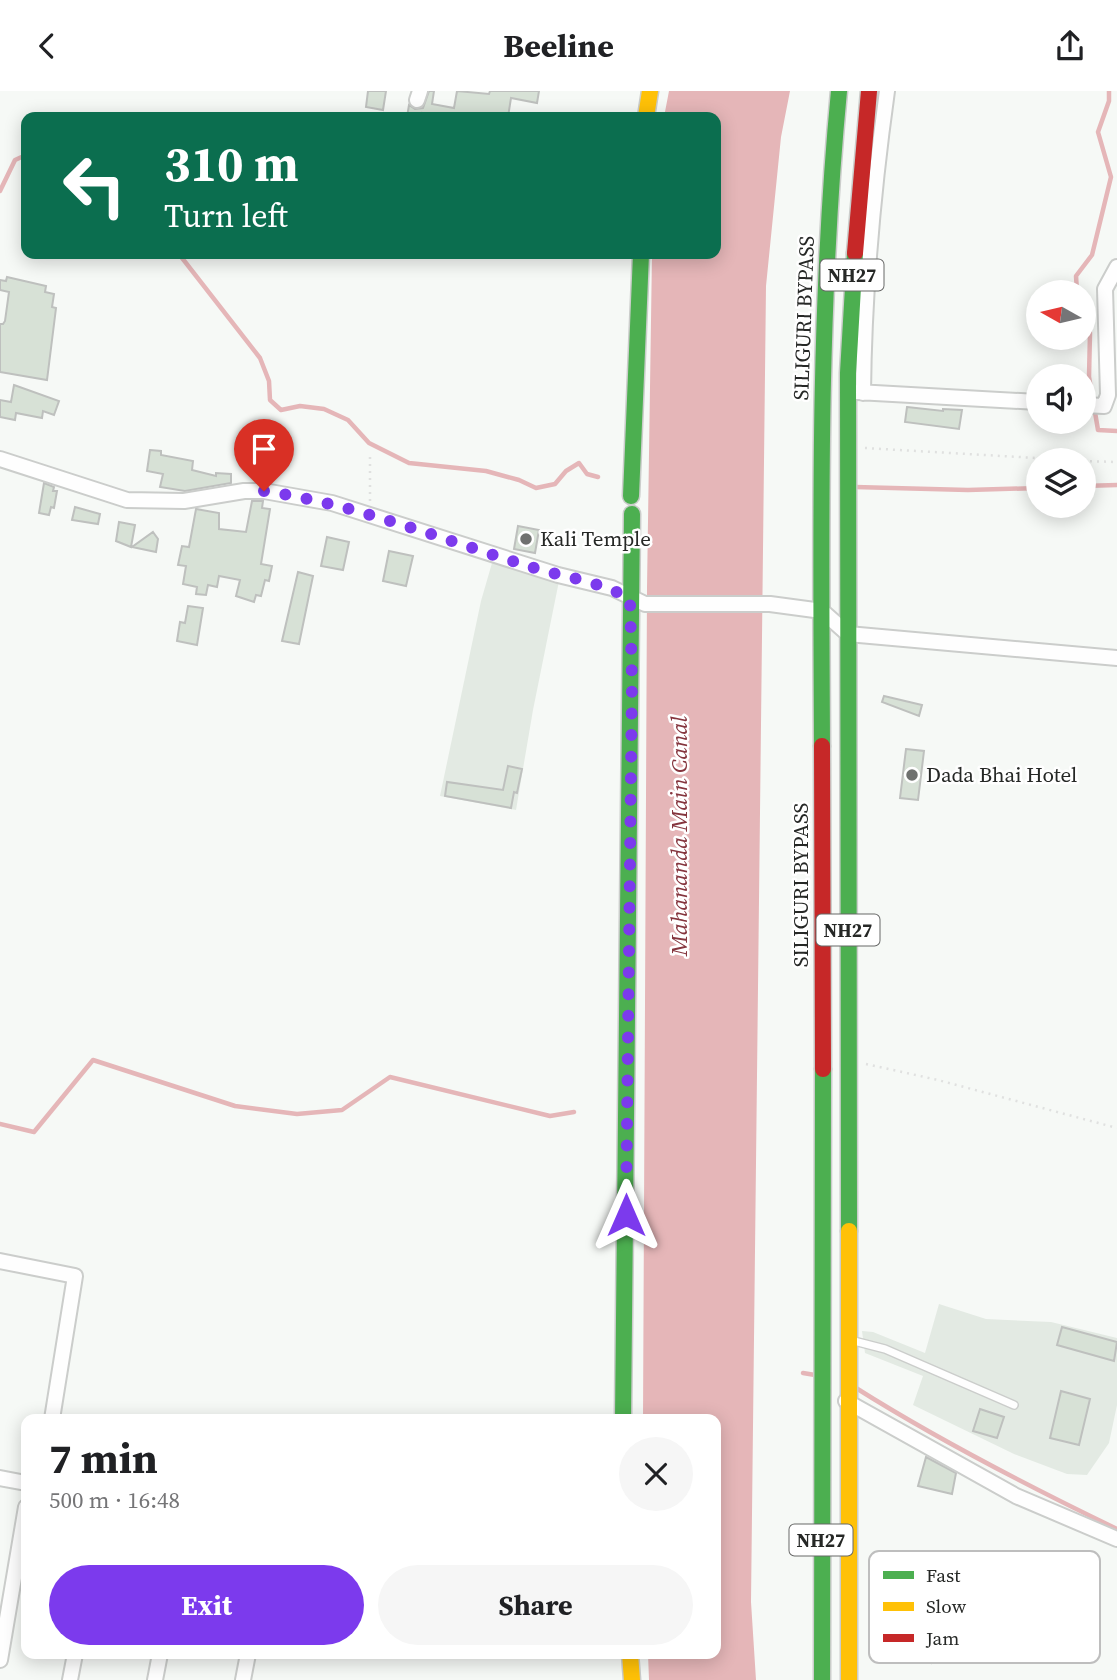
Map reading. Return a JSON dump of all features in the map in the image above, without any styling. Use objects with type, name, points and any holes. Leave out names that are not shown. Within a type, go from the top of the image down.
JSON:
[{"type":"main road","points":[[647,112],[650,91]]},
{"type":"main road","name":"SILIGURI BYPASS","points":[[822,1680],[821,500],[824,281],[839,91]]},
{"type":"main road","name":"NH27","points":[[849,1680],[848,454],[856,392],[852,281],[869,91]]},
{"type":"main road","points":[[631,496],[641,259]]},
{"type":"main road","points":[[623,1414],[632,681],[637,602],[632,514]]},
{"type":"main road","points":[[630,1659],[632,1680]]},
{"type":"street","points":[[887,91],[873,198],[856,392],[1026,401]]},
{"type":"street","points":[[1096,406],[1104,406],[1108,395],[1105,289],[1117,267]]},
{"type":"street","points":[[0,459],[127,500],[184,501],[244,491],[264,491],[332,503],[558,575],[612,588],[637,602],[770,604],[822,611],[848,634],[1117,658]]},
{"type":"street","points":[[631,496],[632,514]]},
{"type":"street","points":[[0,1261],[75,1276],[53,1414]]},
{"type":"street","points":[[820,1400],[850,1401],[1016,1496],[1117,1539]]},
{"type":"street","points":[[0,1478],[21,1482]]},
{"type":"street","points":[[0,1660],[21,1536]]},
{"type":"street","points":[[70,1680],[74,1659]]},
{"type":"street","points":[[155,1680],[159,1659]]},
{"type":"street","points":[[243,1680],[247,1659]]},
{"type":"lane","points":[[849,1341],[863,1341],[885,1349],[1014,1405]]},
{"type":"path","points":[[848,454],[922,449],[1026,457]]},
{"type":"path","points":[[368,515],[371,494],[370,453]]},
{"type":"path","points":[[1096,461],[1117,462]]},
{"type":"path","points":[[848,1060],[938,1080],[1117,1128]]},
{"type":"shaded area","points":[[492,563],[559,581],[516,810],[440,796],[481,601]]},
{"type":"shaded area","points":[[939,1304],[986,1319],[1051,1322],[1117,1338],[1117,1405],[1109,1443],[1087,1475],[1067,1474],[1014,1454],[913,1405],[923,1376],[865,1353],[862,1331],[873,1332],[925,1353]]},
{"type":"water","name":"Mahananda Main Canal","points":[[669,91],[790,91],[781,137],[766,286],[751,1602],[756,1680],[649,1680],[648,1659],[721,1659],[721,1414],[643,1414],[647,588],[652,259],[721,259],[721,112],[665,112]]},
{"type":"building","points":[[368,91],[386,91],[383,110],[366,107]]},
{"type":"building","points":[[429,91],[434,91],[432,104],[454,108],[457,91],[489,94],[490,91],[539,91],[537,103],[511,98],[509,112],[408,112],[409,105],[415,109],[423,108]]},
{"type":"building","points":[[7,277],[46,286],[45,292],[54,294],[52,307],[56,308],[47,380],[0,372],[0,324],[5,321],[9,292],[0,290],[0,280],[6,281]]},
{"type":"building","points":[[14,385],[59,401],[54,415],[43,411],[42,418],[16,413],[15,420],[0,417],[0,400],[11,402]]},
{"type":"building","points":[[907,407],[962,410],[959,429],[905,422]]},
{"type":"building","points":[[150,450],[161,451],[161,455],[193,461],[192,470],[216,476],[216,473],[231,474],[231,483],[185,491],[160,487],[163,474],[147,471]]},
{"type":"building","points":[[44,483],[57,491],[54,508],[51,507],[49,515],[39,513]]},
{"type":"building","points":[[252,501],[263,501],[262,508],[270,509],[261,564],[272,566],[269,581],[265,580],[261,596],[256,595],[254,602],[236,596],[240,580],[219,576],[217,587],[208,585],[206,595],[196,594],[197,587],[183,584],[186,566],[178,565],[182,546],[189,547],[196,509],[219,513],[219,529],[246,532]]},
{"type":"building","points":[[75,507],[100,514],[98,524],[72,520]]},
{"type":"building","points":[[119,522],[135,525],[131,547],[116,541]]},
{"type":"building","name":"Kali Temple","points":[[518,526],[539,530],[535,553],[514,549]]},
{"type":"building","points":[[153,532],[158,539],[156,552],[132,547]]},
{"type":"building","points":[[327,537],[349,542],[343,570],[321,566]]},
{"type":"building","points":[[389,551],[413,556],[406,586],[383,581]]},
{"type":"building","points":[[298,572],[313,576],[299,644],[282,641]]},
{"type":"building","points":[[188,606],[203,608],[197,645],[177,641],[180,622],[185,623]]},
{"type":"building","points":[[884,696],[922,705],[919,716],[882,702]]},
{"type":"building","name":"Dada Bhai Hotel","points":[[906,749],[924,751],[918,800],[900,798]]},
{"type":"building","points":[[508,766],[522,769],[511,808],[445,796],[447,782],[503,790]]},
{"type":"building","points":[[1062,1327],[1117,1342],[1114,1361],[1057,1345]]},
{"type":"building","points":[[1061,1391],[1090,1399],[1079,1445],[1050,1438]]},
{"type":"building","points":[[980,1409],[1004,1417],[997,1438],[973,1431]]},
{"type":"building","points":[[926,1457],[956,1473],[952,1494],[918,1486]]},
{"type":"waterway","points":[[1076,280],[1076,276],[1092,255],[1111,177],[1098,132],[1109,101],[1109,91]]},
{"type":"waterway","points":[[0,191],[15,160],[21,157]]},
{"type":"waterway","points":[[183,259],[260,358],[269,381],[270,400],[281,410],[300,406],[324,409],[348,420],[369,443],[409,463],[486,471],[519,480],[536,488],[555,484],[566,471],[579,463],[587,474],[598,477]]},
{"type":"waterway","points":[[1090,350],[1089,377],[1098,430],[1117,431]]},
{"type":"waterway","points":[[1096,486],[1117,485]]},
{"type":"waterway","points":[[855,487],[968,490],[1026,488]]},
{"type":"waterway","points":[[0,1124],[34,1132],[93,1060],[235,1106],[297,1114],[342,1110],[390,1077],[550,1116],[574,1112]]},
{"type":"waterway","points":[[803,1373],[815,1375]]},
{"type":"waterway","points":[[856,1388],[985,1462],[1117,1529]]},
{"type":"traffic: fast","points":[[822,746],[821,500],[824,336],[839,91]]},
{"type":"traffic: fast","points":[[849,1231],[848,373],[855,253]]},
{"type":"traffic: fast","points":[[631,496],[641,259]]},
{"type":"traffic: fast","points":[[623,1414],[632,514]]},
{"type":"traffic: fast","points":[[822,1680],[823,1069]]},
{"type":"traffic: slow","points":[[647,112],[650,91]]},
{"type":"traffic: slow","points":[[849,1231],[849,1680]]},
{"type":"traffic: slow","points":[[630,1659],[632,1680]]},
{"type":"traffic: jam","points":[[855,253],[869,91]]},
{"type":"traffic: jam","points":[[822,746],[823,1069]]},
{"type":"place","name":"Kali Temple","points":[[526,539]]},
{"type":"place","name":"Dada Bhai Hotel","points":[[912,775]]},
{"type":"route","points":[[264,491],[332,503],[558,575],[612,588],[630,599],[632,681],[626,1215]]}]
